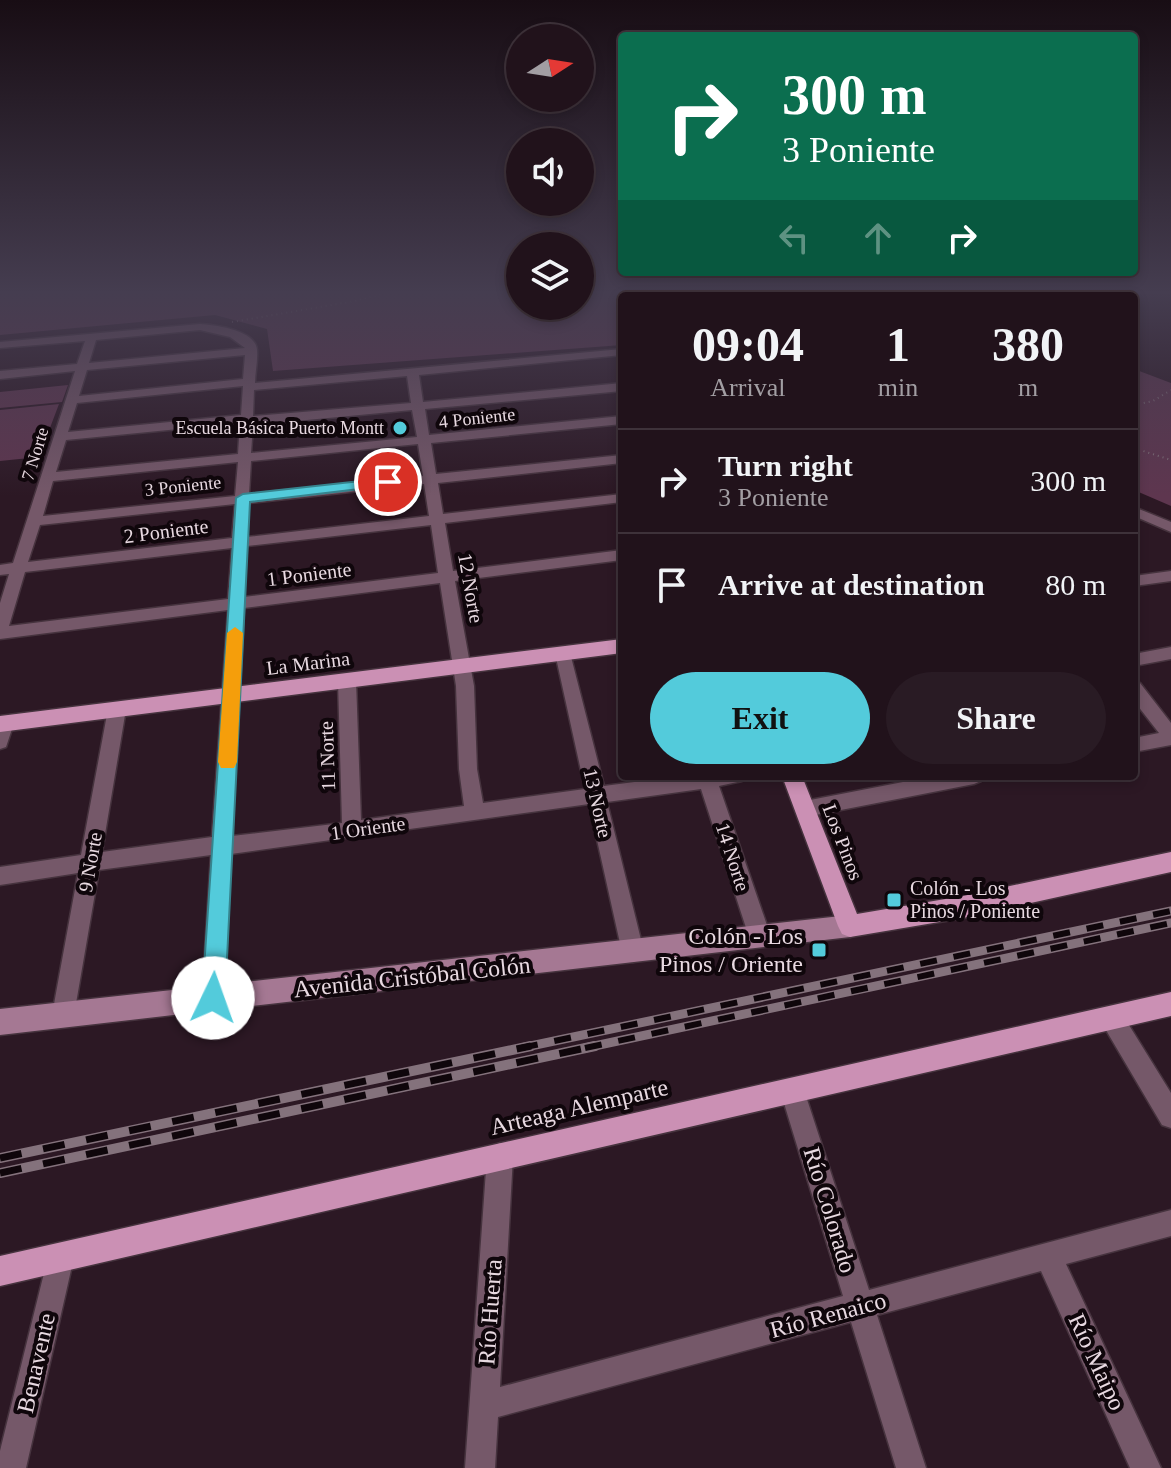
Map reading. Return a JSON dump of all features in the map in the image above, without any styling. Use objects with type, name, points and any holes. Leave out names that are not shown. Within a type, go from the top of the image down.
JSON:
[{"type":"main road","name":"La Marina","points":[[2,730],[117,709],[618,646]]},
{"type":"main road","name":"Los Pinos","points":[[794,780],[850,926]]},
{"type":"main road","points":[[850,926],[963,907],[1171,862]]},
{"type":"main road","name":"Arteaga Alemparte","points":[[0,1271],[1171,1004]]},
{"type":"street","name":"7 Norte","points":[[0,630],[84,360]]},
{"type":"street","points":[[0,375],[162,360]]},
{"type":"street","points":[[213,998],[251,360]]},
{"type":"street","points":[[72,400],[539,360]]},
{"type":"street","name":"12 Norte","points":[[412,371],[462,666],[467,705],[468,769],[475,813]]},
{"type":"street","points":[[61,437],[618,387]]},
{"type":"street","name":"4 Poniente","points":[[48,477],[618,420]]},
{"type":"street","name":"3 Poniente","points":[[35,521],[618,459]]},
{"type":"street","name":"2 Poniente","points":[[0,570],[618,498]]},
{"type":"street","points":[[1139,516],[1171,527]]},
{"type":"street","name":"1 Poniente","points":[[0,630],[618,556]]},
{"type":"street","points":[[1138,580],[1171,576]]},
{"type":"street","name":"13 Norte","points":[[563,653],[633,952]]},
{"type":"street","points":[[1138,659],[1171,653]]},
{"type":"street","name":"11 Norte","points":[[347,681],[352,830]]},
{"type":"street","points":[[1138,693],[1171,737],[1138,744]]},
{"type":"street","name":"9 Norte","points":[[63,1015],[117,709]]},
{"type":"street","name":"1 Oriente","points":[[0,876],[352,830],[695,780]]},
{"type":"street","name":"14 Norte","points":[[708,780],[760,937]]},
{"type":"street","points":[[805,809],[954,780]]},
{"type":"street","name":"Avenida Cristóbal Colón","points":[[0,1022],[850,926]]},
{"type":"street","points":[[1111,1017],[1171,1116]]},
{"type":"street","name":"Río Colorado","points":[[792,1090],[911,1468]]},
{"type":"street","name":"Río Huerta","points":[[480,1468],[500,1156]]},
{"type":"street","name":"Río Renaico","points":[[484,1406],[1171,1223]]},
{"type":"street","name":"Río Maipo","points":[[1048,1256],[1146,1468]]},
{"type":"street","name":"Benavente","points":[[11,1468],[61,1257]]},
{"type":"path","points":[[1138,404],[1153,401],[1171,390]]},
{"type":"path","points":[[1138,449],[1171,460]]},
{"type":"shaded area","points":[[271,360],[427,360],[273,371]]},
{"type":"shaded area","points":[[1138,371],[1171,383],[1171,506],[1138,492]]},
{"type":"shaded area","points":[[68,385],[62,402],[0,408],[0,392]]},
{"type":"shaded area","points":[[59,404],[39,457],[0,461],[0,410]]},
{"type":"railway","points":[[521,1048],[1171,911]]},
{"type":"railway","points":[[585,1048],[1171,923]]},
{"type":"railway","points":[[0,1158],[531,1046]]},
{"type":"railway","points":[[0,1173],[595,1046]]},
{"type":"slow traffic","points":[[228,762],[235,633]]},
{"type":"place","name":"Escuela Básica Puerto Montt","points":[[400,428]]},
{"type":"place","name":"Colón - Los Pinos / Poniente","points":[[894,900]]},
{"type":"place","name":"Colón - Los Pinos / Oriente","points":[[819,950]]},
{"type":"route","points":[[213,998],[243,498],[388,482]]}]
